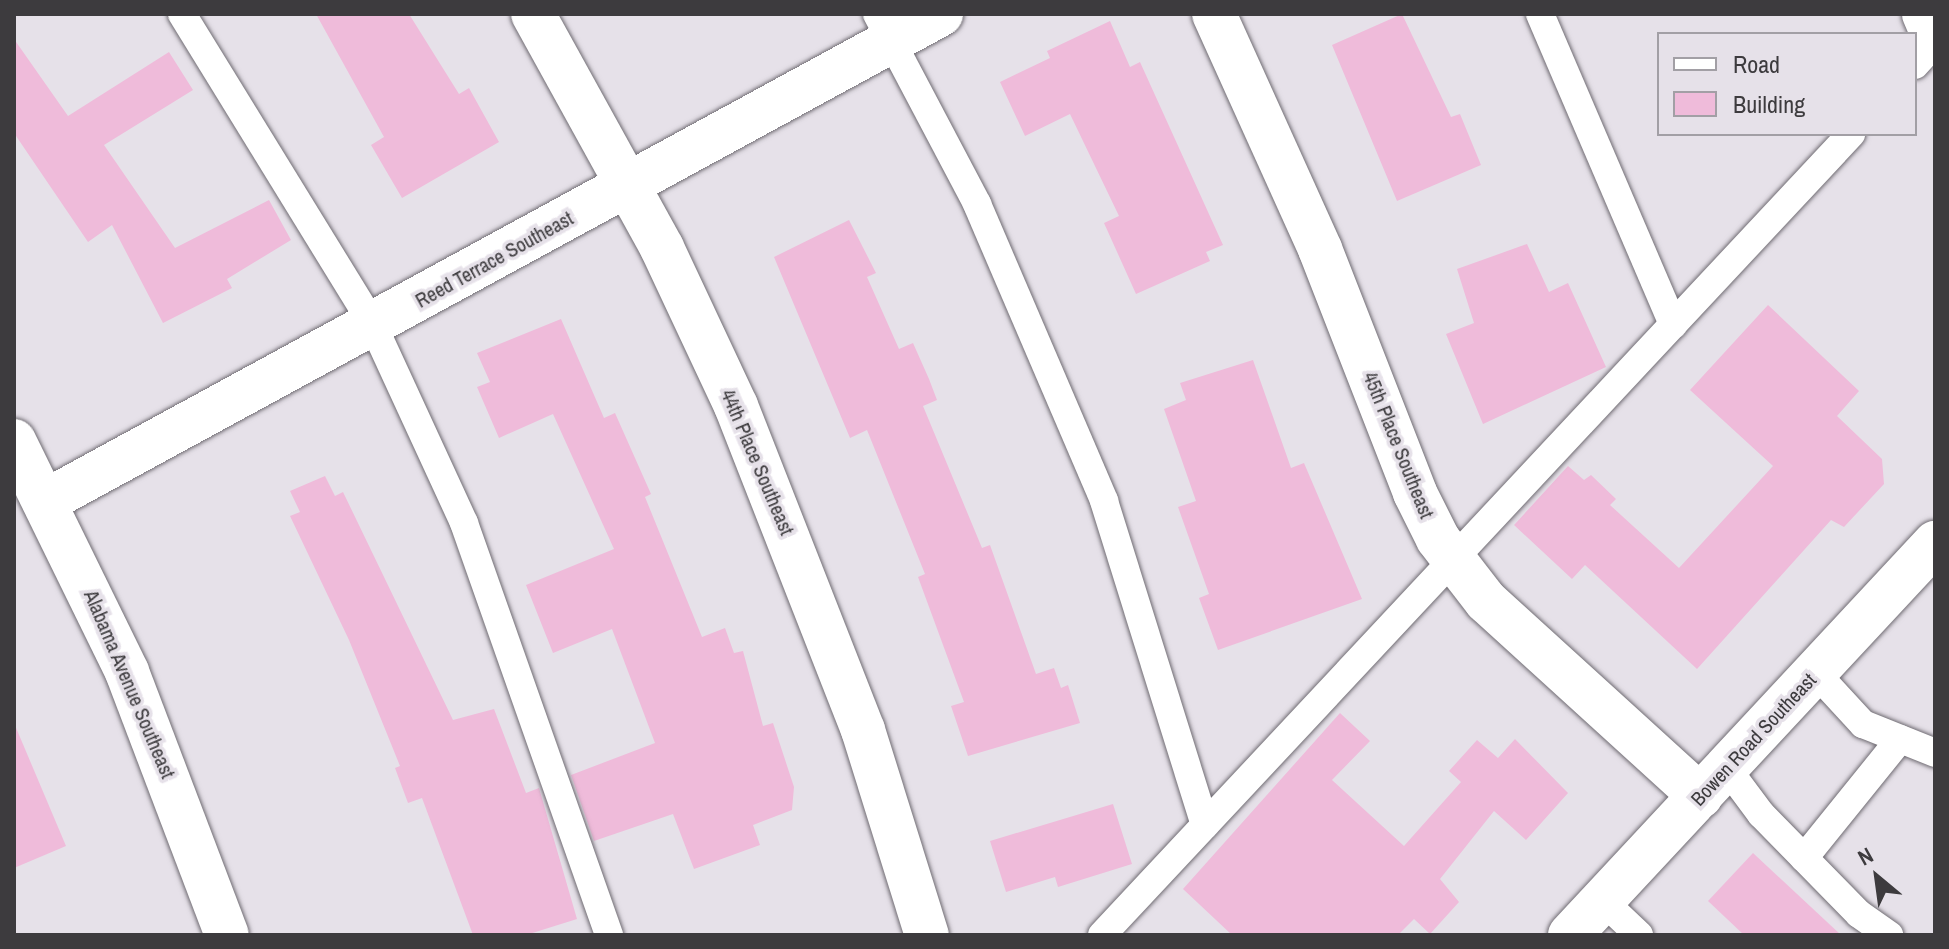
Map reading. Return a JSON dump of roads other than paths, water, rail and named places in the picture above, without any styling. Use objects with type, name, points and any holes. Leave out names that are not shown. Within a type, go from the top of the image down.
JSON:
[{"type":"street","name":"44th Place Southeast","points":[[533,14],[629,185],[736,406],[802,566],[927,935]]},
{"type":"street","name":"Reed Terrace Southeast","points":[[46,501],[629,185],[884,27],[941,14]]},
{"type":"street","name":"45th Place Southeast","points":[[1214,14],[1320,249],[1415,493],[1453,561],[1486,601],[1713,782]]},
{"type":"street","points":[[1924,14],[1935,42]]},
{"type":"street","name":"Alabama Avenue Southeast","points":[[14,441],[46,501],[157,742],[227,935]]},
{"type":"street","name":"Bowen Road Southeast","points":[[1570,935],[1935,543]]},
{"type":"lane","points":[[182,14],[373,325],[464,523],[609,935]]},
{"type":"lane","points":[[1540,14],[1673,325]]},
{"type":"lane","points":[[884,27],[977,204],[1104,501],[1205,825]]},
{"type":"lane","points":[[1917,63],[1935,42]]},
{"type":"lane","points":[[1102,935],[1849,136]]},
{"type":"lane","points":[[1815,672],[1863,724],[1935,753]]},
{"type":"lane","points":[[1804,858],[1900,739]]},
{"type":"lane","points":[[1713,782],[1804,858],[1859,914],[1889,935]]},
{"type":"lane","points":[[1602,900],[1639,935]]}]
